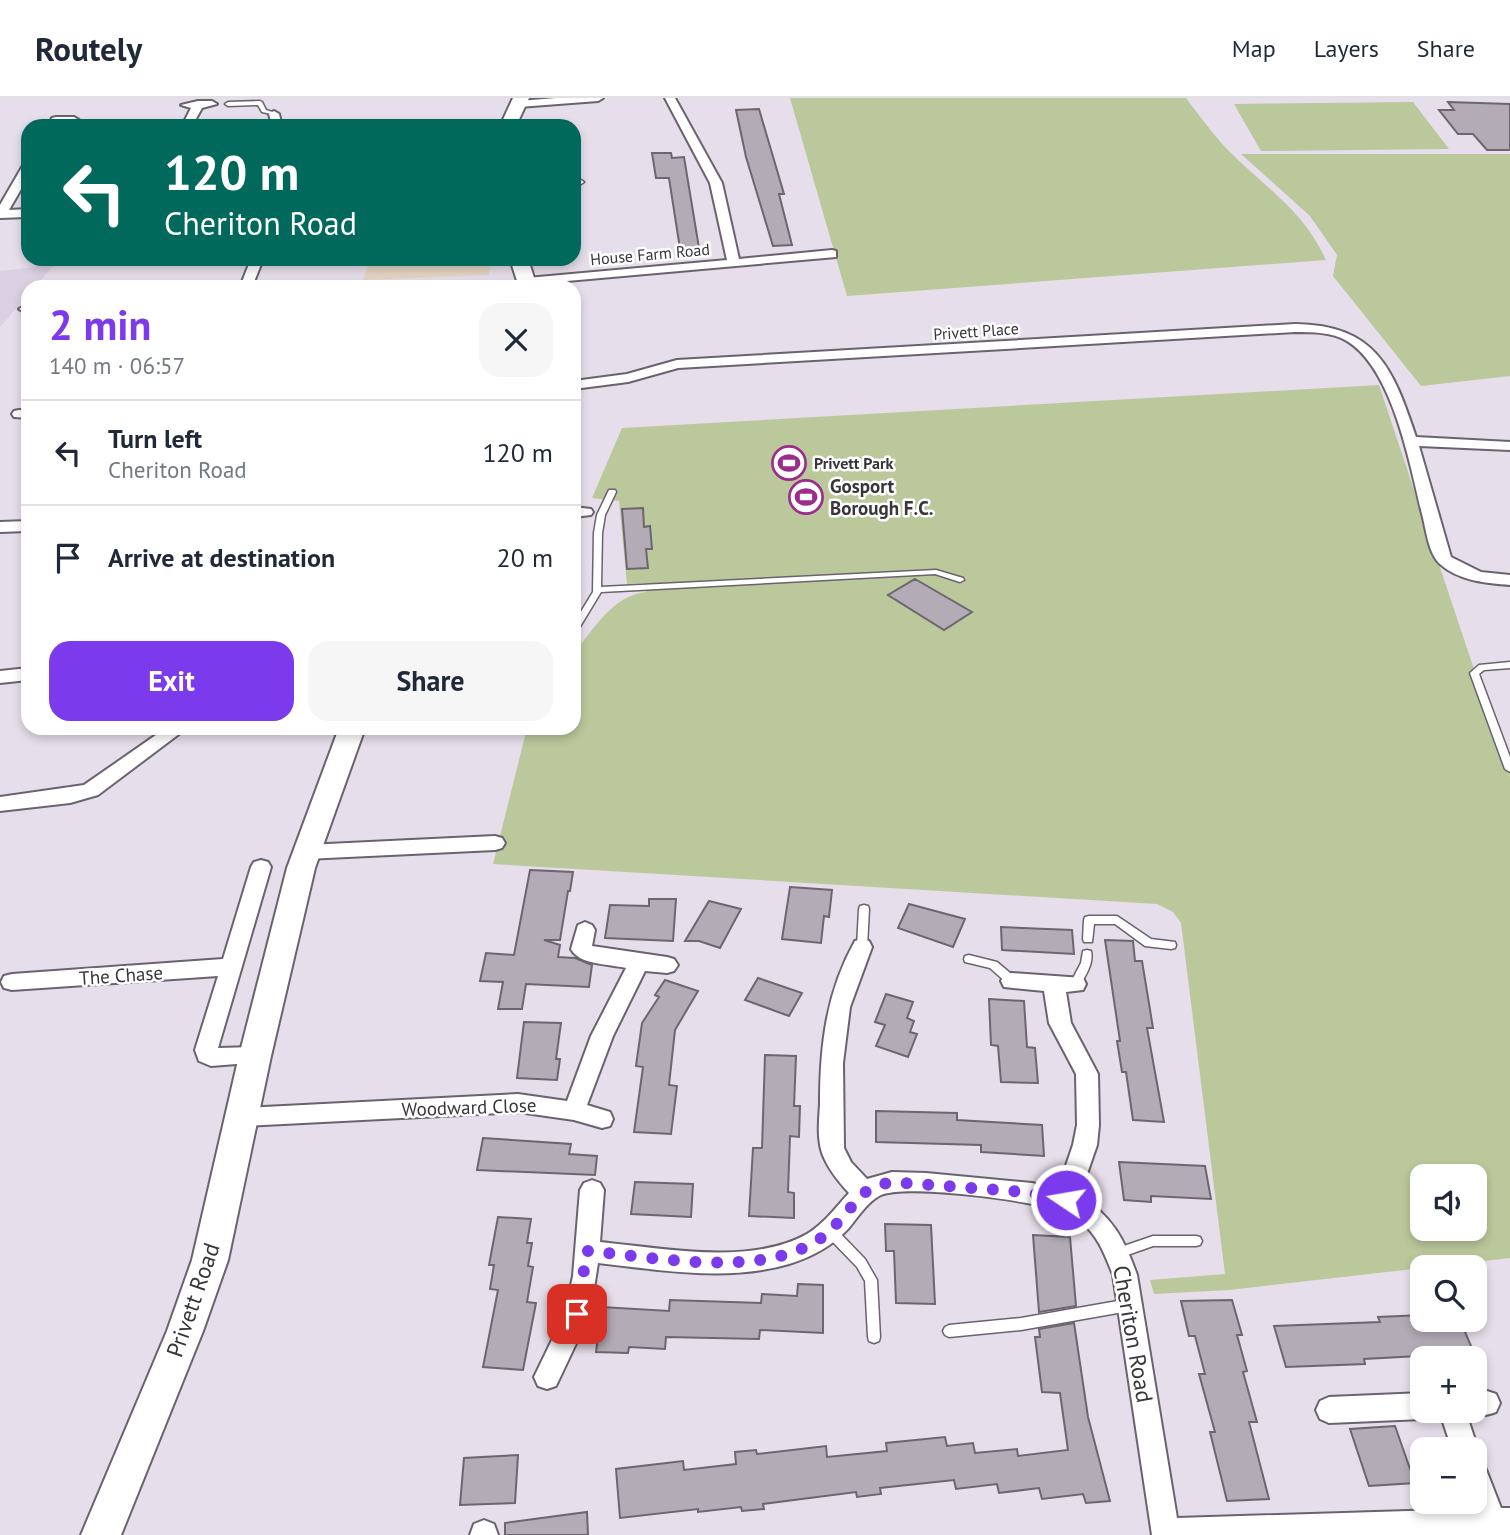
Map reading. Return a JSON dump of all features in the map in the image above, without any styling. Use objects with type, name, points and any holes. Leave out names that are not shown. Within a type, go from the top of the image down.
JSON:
[{"type":"main road","points":[[512,119],[520,101]]},
{"type":"main road","name":"Privett Road","points":[[101,1535],[185,1331],[210,1261],[255,1056],[306,852],[349,735]]},
{"type":"street","points":[[520,101],[598,98]]},
{"type":"street","name":"House Farm Road","points":[[670,98],[716,183],[734,263]]},
{"type":"street","points":[[189,119],[192,105],[212,104]]},
{"type":"street","points":[[1,214],[21,179]]},
{"type":"street","points":[[1,214],[21,213]]},
{"type":"street","name":"House Farm Road","points":[[567,280],[832,254]]},
{"type":"street","name":"Privett Place","points":[[581,384],[628,378],[677,363],[864,355],[1295,328],[1321,329],[1348,337],[1365,348],[1392,390],[1441,554],[1446,560],[1477,577],[1510,580]]},
{"type":"street","points":[[1409,441],[1510,446]]},
{"type":"street","points":[[0,527],[21,526]]},
{"type":"street","points":[[0,677],[21,675]]},
{"type":"street","points":[[0,804],[69,796],[91,790],[168,735]]},
{"type":"street","points":[[306,852],[495,843]]},
{"type":"street","points":[[255,1056],[211,1057],[206,1053],[261,867]]},
{"type":"street","points":[[584,930],[581,949],[584,952],[667,965]]},
{"type":"street","points":[[862,947],[844,986],[835,1015],[831,1058],[831,1113],[832,1148],[836,1160],[864,1193]]},
{"type":"street","points":[[574,1111],[602,1036],[639,962]]},
{"type":"street","name":"The Chase","points":[[11,981],[230,967]]},
{"type":"street","points":[[1012,981],[1064,984],[1060,1023],[1087,1074],[1088,1125],[1085,1145],[1066,1200]]},
{"type":"street","name":"Woodward Close","points":[[243,1116],[518,1103],[574,1111],[602,1119]]},
{"type":"street","name":"Cheriton Road","points":[[587,1251],[719,1262],[762,1259],[803,1248],[830,1230],[864,1193],[882,1183],[902,1181],[1026,1192],[1066,1200],[1087,1213],[1105,1230],[1119,1253],[1166,1534]]},
{"type":"street","points":[[547,1377],[577,1314],[587,1251],[592,1191]]},
{"type":"street","points":[[1329,1410],[1410,1407]]},
{"type":"street","points":[[1166,1534],[1501,1522],[1487,1497]]},
{"type":"lane","points":[[228,104],[260,103],[264,111],[275,119]]},
{"type":"lane","points":[[581,620],[598,590],[598,537],[601,515],[612,492]]},
{"type":"lane","points":[[581,512],[601,515]]},
{"type":"lane","points":[[598,590],[936,572],[960,580]]},
{"type":"lane","points":[[1510,665],[1482,667],[1474,673],[1507,755],[1510,769]]},
{"type":"lane","points":[[862,947],[864,909]]},
{"type":"lane","points":[[1088,939],[1089,919],[1117,920],[1149,943],[1171,945]]},
{"type":"lane","points":[[1064,984],[1086,963],[1087,954]]},
{"type":"lane","points":[[969,959],[993,965],[1012,981]]},
{"type":"lane","points":[[830,1230],[861,1263],[871,1280],[874,1337]]},
{"type":"lane","points":[[1119,1253],[1153,1241],[1196,1241]]},
{"type":"lane","points":[[949,1331],[1021,1324],[1129,1305]]},
{"type":"shaded area","points":[[53,266],[41,280],[21,280],[21,303],[0,327],[0,271]]},
{"type":"shaded area","points":[[368,266],[490,266],[489,275],[363,280]]},
{"type":"green space","points":[[790,98],[1186,98],[1226,148],[1294,212],[1317,242],[1326,260],[847,296]]},
{"type":"green space","points":[[1413,102],[1449,149],[1261,151],[1234,104]]},
{"type":"green space","points":[[1241,154],[1510,154],[1510,376],[1421,386],[1333,276],[1337,255],[1310,216]]},
{"type":"green space","points":[[1379,385],[1510,777],[1510,1258],[1487,1261],[1487,1255],[1410,1255],[1410,1269],[1229,1290],[1154,1294],[1150,1280],[1225,1274],[1181,923],[1173,912],[1157,904],[493,864],[525,735],[581,735],[581,644],[614,607],[623,600],[646,592],[645,583],[627,584],[619,501],[592,498],[622,428]]},
{"type":"building","points":[[1448,102],[1510,104],[1510,150],[1487,150],[1473,134],[1458,134],[1439,110],[1454,110]]},
{"type":"building","points":[[759,109],[784,194],[779,194],[792,245],[773,246],[746,157],[736,110]]},
{"type":"building","points":[[652,153],[671,153],[672,158],[684,157],[700,254],[681,255],[669,178],[656,178]]},
{"type":"building","points":[[643,508],[644,527],[650,526],[652,549],[646,549],[648,568],[627,569],[622,509]]},
{"type":"building","points":[[915,579],[972,612],[944,630],[888,595]]},
{"type":"building","points":[[530,870],[573,872],[560,940],[544,940],[560,945],[558,957],[575,958],[592,965],[589,987],[526,984],[522,1009],[498,1009],[503,982],[480,981],[486,953],[514,955]]},
{"type":"building","points":[[790,887],[832,890],[829,917],[824,916],[821,943],[782,939]]},
{"type":"building","points":[[649,899],[676,899],[673,941],[605,938],[610,905],[649,906]]},
{"type":"building","points":[[709,901],[741,909],[720,948],[699,941],[685,941]]},
{"type":"building","points":[[909,904],[965,919],[953,947],[898,928]]},
{"type":"building","points":[[1001,927],[1072,930],[1074,954],[1002,950]]},
{"type":"building","points":[[1105,940],[1133,941],[1135,961],[1142,961],[1153,1028],[1147,1028],[1164,1122],[1133,1120],[1126,1072],[1122,1072],[1117,1041],[1120,1041]]},
{"type":"building","points":[[758,978],[802,993],[789,1016],[745,1000]]},
{"type":"building","points":[[665,980],[698,991],[675,1030],[669,1085],[677,1086],[671,1134],[634,1132],[643,1067],[636,1066],[642,1023],[659,997],[655,995]]},
{"type":"building","points":[[886,994],[913,1002],[907,1018],[914,1021],[910,1032],[917,1034],[908,1057],[876,1046],[885,1025],[875,1022]]},
{"type":"building","points":[[989,999],[1024,1001],[1027,1047],[1035,1048],[1038,1083],[1001,1082],[998,1046],[991,1045]]},
{"type":"building","points":[[524,1022],[561,1023],[556,1059],[560,1059],[557,1080],[517,1078]]},
{"type":"building","points":[[765,1055],[796,1056],[794,1106],[800,1106],[799,1137],[790,1136],[788,1192],[794,1193],[794,1218],[749,1216],[753,1148],[762,1148]]},
{"type":"building","points":[[876,1111],[957,1113],[957,1120],[1042,1125],[1044,1156],[981,1152],[981,1145],[876,1142]]},
{"type":"building","points":[[483,1138],[571,1144],[569,1154],[597,1156],[595,1175],[477,1170]]},
{"type":"building","points":[[1119,1162],[1205,1166],[1211,1199],[1151,1196],[1151,1202],[1124,1200]]},
{"type":"building","points":[[635,1182],[693,1184],[691,1217],[631,1214]]},
{"type":"building","points":[[498,1217],[531,1219],[527,1243],[532,1243],[528,1266],[533,1267],[527,1302],[536,1303],[523,1370],[483,1367],[498,1290],[490,1289],[494,1265],[489,1265]]},
{"type":"building","points":[[885,1224],[931,1225],[935,1304],[896,1303],[894,1251],[886,1251]]},
{"type":"building","points":[[1033,1235],[1070,1237],[1076,1306],[1039,1312]]},
{"type":"building","points":[[798,1284],[823,1285],[823,1333],[760,1330],[759,1339],[666,1337],[665,1349],[629,1347],[628,1353],[596,1352],[602,1307],[669,1311],[670,1300],[761,1303],[762,1294],[797,1296]]},
{"type":"building","points":[[1232,1300],[1242,1335],[1237,1335],[1247,1371],[1243,1372],[1257,1422],[1249,1422],[1269,1499],[1227,1501],[1210,1432],[1215,1432],[1199,1374],[1205,1374],[1195,1336],[1189,1336],[1181,1301]]},
{"type":"building","points":[[1410,1316],[1410,1332],[1465,1332],[1471,1346],[1410,1346],[1410,1356],[1364,1359],[1365,1364],[1286,1367],[1274,1326],[1380,1322],[1378,1317]]},
{"type":"building","points":[[1074,1323],[1088,1417],[1110,1501],[1086,1503],[1083,1494],[1042,1499],[1039,1488],[999,1493],[997,1484],[956,1489],[954,1480],[880,1488],[881,1494],[857,1497],[856,1492],[763,1504],[764,1509],[742,1511],[741,1507],[698,1512],[698,1509],[620,1518],[616,1469],[683,1461],[684,1470],[736,1464],[735,1452],[756,1450],[757,1454],[826,1446],[827,1457],[887,1451],[886,1443],[945,1437],[947,1446],[973,1443],[975,1453],[1017,1449],[1018,1456],[1068,1450],[1060,1393],[1042,1392],[1035,1337],[1040,1337],[1039,1329]]},
{"type":"building","points":[[1395,1426],[1410,1469],[1410,1483],[1369,1486],[1350,1429]]},
{"type":"building","points":[[518,1455],[515,1503],[460,1505],[464,1458]]},
{"type":"building","points":[[587,1512],[588,1535],[505,1535],[505,1523]]},
{"type":"place","name":"Privett Park","points":[[789,463]]},
{"type":"place","name":"Gosport Borough F.C.","points":[[806,497]]},
{"type":"route","points":[[577,1314],[587,1251],[719,1262],[789,1254],[817,1241],[864,1193],[882,1183],[891,1182],[1026,1192],[1066,1200]]}]
